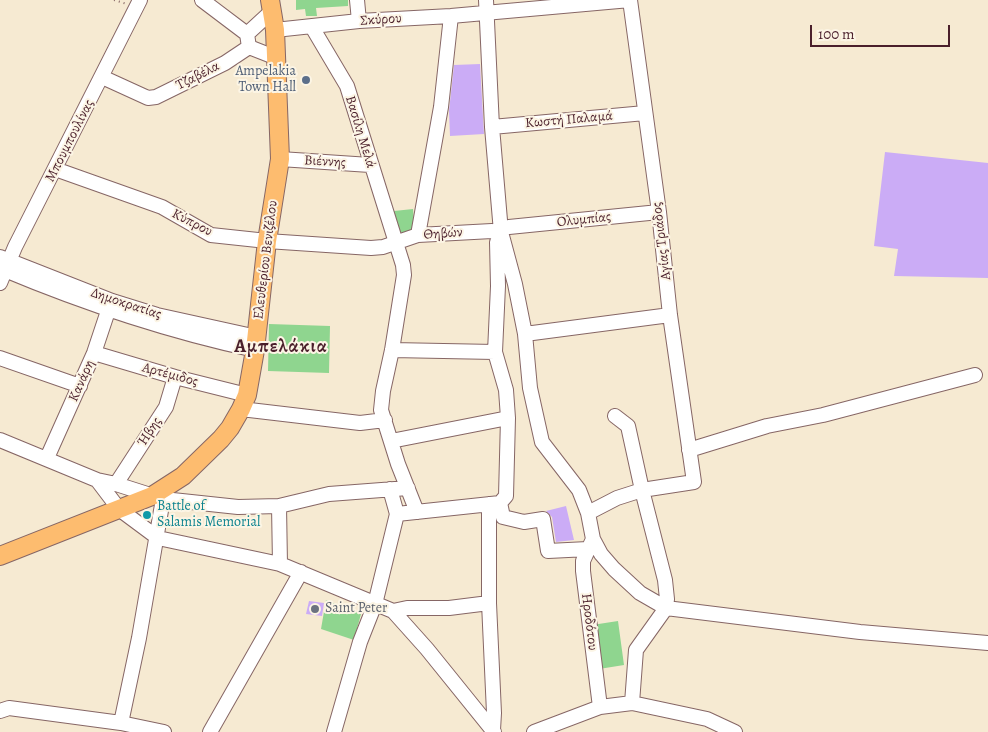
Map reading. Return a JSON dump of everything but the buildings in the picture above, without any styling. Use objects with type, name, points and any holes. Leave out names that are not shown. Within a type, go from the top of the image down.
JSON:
[{"type":"main road","name":"Ελευθερίου Βενιζέλου","points":[[0,556],[119,509],[158,498],[221,439],[230,428],[244,402],[256,344],[266,241],[280,160],[277,58],[271,6]]},
{"type":"street","name":"Μπουμπουλίνας","points":[[3,268],[56,169],[140,0]]},
{"type":"street","points":[[202,0],[248,41],[277,58]]},
{"type":"street","points":[[357,0],[359,21]]},
{"type":"street","name":"Σκύρου","points":[[275,30],[359,21],[451,16],[486,6],[630,0]]},
{"type":"street","name":"Αγίας Τριάδος","points":[[630,0],[659,212],[670,315],[694,482],[642,490]]},
{"type":"street","name":"Τζαβέλα","points":[[102,77],[152,98],[225,63],[248,41],[271,6]]},
{"type":"street","points":[[486,6],[492,127],[501,232],[515,284],[525,334],[530,388],[542,442],[579,490],[588,513],[590,544],[640,593],[666,608],[851,631],[988,643]]},
{"type":"street","points":[[418,235],[441,107],[451,16]]},
{"type":"street","name":"Βασίλη Μελά","points":[[312,27],[347,86],[370,165],[403,265],[404,275],[381,410],[417,512]]},
{"type":"street","name":"Κωστή Παλαμά","points":[[492,127],[645,113]]},
{"type":"street","name":"Βιέννης","points":[[280,160],[370,165]]},
{"type":"street","name":"Κύπρου","points":[[56,169],[162,207],[211,236],[371,248],[395,243]]},
{"type":"street","name":"Ολυμπίας","points":[[509,227],[659,212]]},
{"type":"street","name":"Θηβών","points":[[395,243],[418,235],[495,236],[498,286]]},
{"type":"street","name":"Δημοκρατίας","points":[[3,268],[110,306],[164,328],[256,344]]},
{"type":"street","points":[[397,514],[494,504],[506,496],[508,418],[506,390],[495,352],[498,286],[515,284]]},
{"type":"street","name":"Κανάρη","points":[[47,458],[94,353],[110,306]]},
{"type":"street","points":[[525,334],[670,315]]},
{"type":"street","points":[[392,350],[495,352]]},
{"type":"street","name":"Αρτέμιδος","points":[[94,353],[175,377],[244,402],[360,423],[385,420]]},
{"type":"street","points":[[0,358],[80,386]]},
{"type":"street","points":[[689,450],[767,426],[846,409],[975,375]]},
{"type":"street","name":"Ήβης","points":[[116,484],[166,407],[175,377]]},
{"type":"street","points":[[506,390],[530,388]]},
{"type":"street","points":[[615,416],[628,426],[665,580],[666,608],[636,650],[632,703]]},
{"type":"street","points":[[391,442],[508,418]]},
{"type":"street","points":[[0,440],[97,480],[116,484],[158,498],[238,507],[279,506],[329,494],[408,488]]},
{"type":"street","points":[[97,480],[119,509],[158,538],[280,564],[393,611],[427,649],[493,731]]},
{"type":"street","points":[[334,732],[360,642],[375,604],[397,514],[390,490]]},
{"type":"street","points":[[588,513],[617,498],[642,490]]},
{"type":"street","points":[[121,723],[158,538],[158,498]]},
{"type":"street","points":[[494,504],[503,517],[524,522],[543,520],[548,551],[590,544]]},
{"type":"street","points":[[493,731],[494,713],[489,603],[494,504]]},
{"type":"street","points":[[279,506],[280,564]]},
{"type":"street","name":"Ηροδότου","points":[[590,544],[583,561],[583,571],[600,707]]},
{"type":"street","points":[[210,732],[301,572]]},
{"type":"street","points":[[393,611],[407,608],[449,608],[489,603]]},
{"type":"street","points":[[534,732],[600,707],[632,703],[707,719],[735,732]]},
{"type":"street","points":[[0,711],[9,708],[121,723],[164,732]]},
{"type":"green space","points":[[296,0],[348,0],[348,6],[316,8],[317,16],[306,16],[305,9],[296,10]]},
{"type":"green space","points":[[413,209],[415,231],[396,233],[394,211]]},
{"type":"green space","points":[[269,324],[330,326],[329,373],[268,371]]},
{"type":"green space","points":[[326,600],[361,614],[354,640],[321,629]]},
{"type":"green space","points":[[618,621],[624,665],[599,669],[592,625]]},
{"type":"place","name":"Ampelakia Town Hall","points":[[306,80]]},
{"type":"place","name":"Battle of Salamis Memorial","points":[[147,515]]},
{"type":"place","name":"Saint Peter","points":[[315,609]]},
{"type":"district","name":"Αμπελάκια","points":[[281,347]]}]
